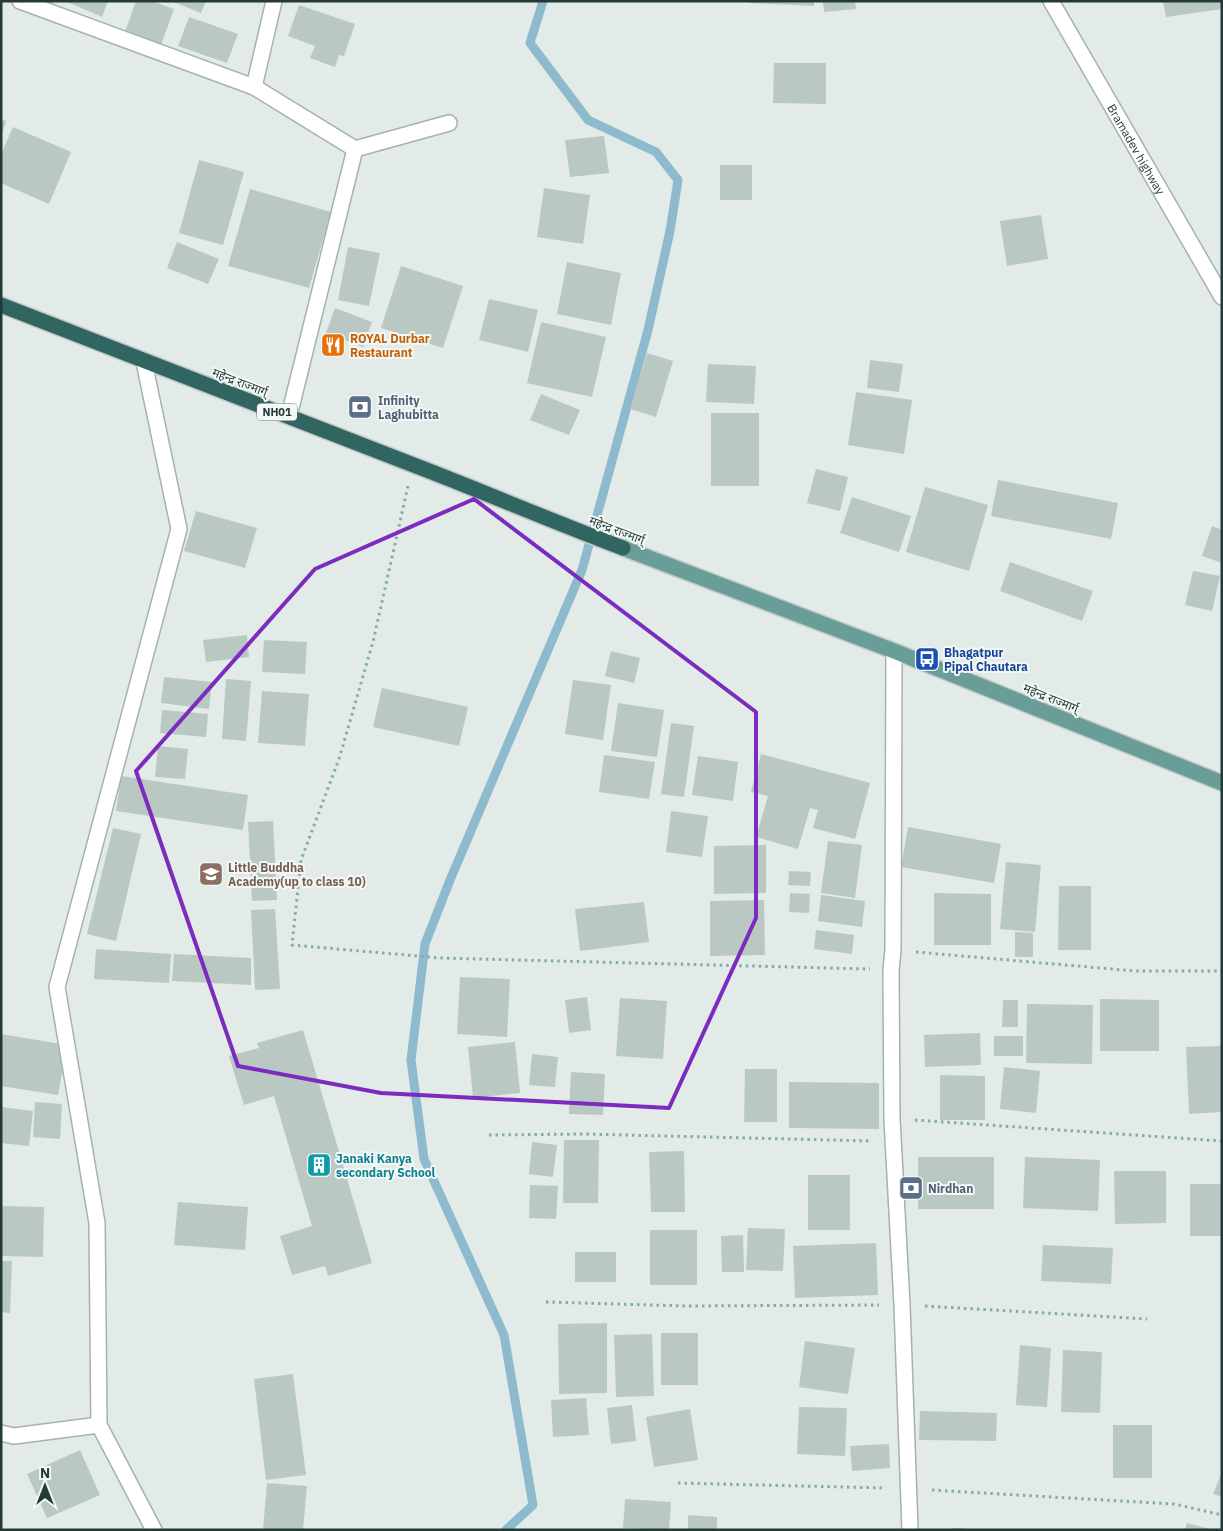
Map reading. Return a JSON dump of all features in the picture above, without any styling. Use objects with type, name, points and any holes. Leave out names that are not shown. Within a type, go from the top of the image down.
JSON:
[{"type":"highway","name":"महेन्द्र राज्मार्ग्","points":[[1,305],[144,362],[413,464],[552,522],[622,548]]},
{"type":"main road","name":"महेन्द्र राज्मार्ग्","points":[[622,548],[894,651],[1222,783]]},
{"type":"street","points":[[20,1],[254,87],[355,149],[449,124]]},
{"type":"street","points":[[254,87],[274,1]]},
{"type":"street","name":"Bramadev highway","points":[[1051,1],[1222,297]]},
{"type":"street","points":[[289,416],[355,149]]},
{"type":"street","points":[[144,362],[179,529],[57,987],[96,1223],[99,1425],[154,1530]]},
{"type":"street","points":[[894,651],[893,950],[891,970],[892,1119],[902,1305],[910,1530]]},
{"type":"street","points":[[1,1433],[14,1436],[99,1425]]},
{"type":"path","points":[[413,464],[373,642],[339,759],[301,860],[292,945],[440,958],[891,970]]},
{"type":"path","points":[[893,950],[1136,971],[1222,970]]},
{"type":"path","points":[[892,1119],[1222,1141]]},
{"type":"path","points":[[489,1135],[584,1134],[893,1142]]},
{"type":"path","points":[[546,1302],[686,1306],[902,1305],[1147,1319]]},
{"type":"path","points":[[678,1483],[909,1488],[1174,1504],[1222,1515]]},
{"type":"highlighted area","points":[[474,499],[756,712],[756,918],[669,1108],[381,1093],[238,1066],[136,771],[315,569]]},
{"type":"building","points":[[65,1],[108,1],[102,17]]},
{"type":"building","points":[[136,1],[152,1],[174,9],[161,45],[125,32]]},
{"type":"building","points":[[171,1],[206,1],[201,13]]},
{"type":"building","points":[[749,1],[814,1],[814,6],[749,3]]},
{"type":"building","points":[[823,1],[855,1],[856,9],[824,12]]},
{"type":"building","points":[[1163,1],[1222,1],[1222,9],[1166,17]]},
{"type":"building","points":[[299,5],[355,24],[344,56],[339,55],[335,67],[310,58],[315,46],[288,36]]},
{"type":"building","points":[[189,17],[238,34],[227,63],[178,46]]},
{"type":"building","points":[[774,63],[826,63],[826,104],[773,103]]},
{"type":"building","points":[[1,119],[6,121],[2,133],[1,133]]},
{"type":"building","points":[[13,127],[71,152],[49,204],[1,183],[1,154]]},
{"type":"building","points":[[604,136],[609,173],[570,177],[565,140]]},
{"type":"building","points":[[199,160],[244,172],[223,245],[179,233]]},
{"type":"building","points":[[720,165],[752,165],[752,200],[720,200]]},
{"type":"building","points":[[544,188],[590,195],[583,244],[537,237]]},
{"type":"building","points":[[250,189],[331,212],[309,288],[228,266]]},
{"type":"building","points":[[1041,215],[1048,259],[1007,266],[1000,221]]},
{"type":"building","points":[[177,242],[219,259],[208,284],[167,268]]},
{"type":"building","points":[[348,247],[380,253],[369,306],[338,300]]},
{"type":"building","points":[[567,262],[621,273],[611,325],[557,314]]},
{"type":"building","points":[[401,266],[463,286],[443,348],[381,328]]},
{"type":"building","points":[[489,299],[538,310],[528,352],[479,340]]},
{"type":"building","points":[[335,308],[372,322],[363,347],[326,333]]},
{"type":"building","points":[[541,322],[606,337],[592,397],[527,383]]},
{"type":"building","points":[[647,353],[673,361],[656,417],[630,409]]},
{"type":"building","points":[[870,360],[903,364],[899,392],[867,388]]},
{"type":"building","points":[[708,364],[756,366],[754,404],[706,402]]},
{"type":"building","points":[[856,392],[912,400],[904,454],[848,445]]},
{"type":"building","points":[[541,394],[580,410],[569,435],[530,420]]},
{"type":"building","points":[[711,413],[759,413],[759,486],[711,486]]},
{"type":"building","points":[[816,469],[848,477],[840,511],[807,503]]},
{"type":"building","points":[[998,480],[1118,503],[1111,539],[991,516]]},
{"type":"building","points":[[925,487],[988,505],[969,571],[906,552]]},
{"type":"building","points":[[852,497],[911,516],[899,552],[840,533]]},
{"type":"building","points":[[196,511],[257,528],[245,568],[184,551]]},
{"type":"building","points":[[1212,526],[1222,530],[1222,563],[1202,556]]},
{"type":"building","points":[[1010,562],[1093,591],[1082,621],[1000,591]]},
{"type":"building","points":[[1193,571],[1220,576],[1212,611],[1185,605]]},
{"type":"building","points":[[247,635],[249,657],[206,662],[203,640]]},
{"type":"building","points":[[264,640],[307,642],[305,674],[262,672]]},
{"type":"building","points":[[611,651],[640,658],[634,683],[605,676]]},
{"type":"building","points":[[164,677],[212,682],[209,709],[161,703]]},
{"type":"building","points":[[226,679],[251,681],[246,741],[222,739]]},
{"type":"building","points":[[573,680],[611,685],[603,740],[565,734]]},
{"type":"building","points":[[382,688],[468,707],[459,746],[373,727]]},
{"type":"building","points":[[262,691],[309,694],[305,746],[258,743]]},
{"type":"building","points":[[618,703],[664,710],[657,757],[611,751]]},
{"type":"building","points":[[162,710],[208,714],[206,737],[160,733]]},
{"type":"building","points":[[671,723],[694,726],[684,797],[661,794]]},
{"type":"building","points":[[158,746],[188,749],[185,779],[155,777]]},
{"type":"building","points":[[761,754],[870,783],[855,839],[813,828],[818,810],[810,808],[798,849],[756,837],[768,796],[751,792]]},
{"type":"building","points":[[604,755],[655,762],[649,799],[599,792]]},
{"type":"building","points":[[698,756],[738,762],[733,801],[692,795]]},
{"type":"building","points":[[121,776],[248,795],[243,830],[116,811]]},
{"type":"building","points":[[671,811],[708,816],[702,857],[666,852]]},
{"type":"building","points":[[273,821],[277,900],[252,901],[248,822]]},
{"type":"building","points":[[908,827],[1001,844],[994,883],[901,867]]},
{"type":"building","points":[[113,828],[141,834],[116,941],[87,934]]},
{"type":"building","points":[[828,841],[862,845],[855,898],[821,893]]},
{"type":"building","points":[[766,845],[766,893],[714,894],[714,846]]},
{"type":"building","points":[[1006,862],[1041,865],[1035,932],[1000,929]]},
{"type":"building","points":[[789,871],[811,872],[810,886],[788,885]]},
{"type":"building","points":[[1059,886],[1091,886],[1091,950],[1058,950]]},
{"type":"building","points":[[790,893],[810,894],[809,913],[789,912]]},
{"type":"building","points":[[934,893],[991,894],[991,945],[934,945]]},
{"type":"building","points":[[821,895],[865,901],[862,927],[818,921]]},
{"type":"building","points":[[764,900],[765,955],[710,956],[710,901]]},
{"type":"building","points":[[644,902],[649,942],[580,951],[575,909]]},
{"type":"building","points":[[275,909],[280,989],[255,990],[251,910]]},
{"type":"building","points":[[816,930],[854,935],[852,954],[814,949]]},
{"type":"building","points":[[1015,932],[1033,933],[1033,957],[1015,957]]},
{"type":"building","points":[[96,949],[171,954],[169,983],[94,979]]},
{"type":"building","points":[[174,954],[251,958],[251,985],[172,981]]},
{"type":"building","points":[[460,977],[510,979],[507,1037],[457,1034]]},
{"type":"building","points":[[587,997],[591,1030],[569,1033],[565,1000]]},
{"type":"building","points":[[620,998],[667,1001],[663,1059],[616,1056]]},
{"type":"building","points":[[1100,999],[1159,1000],[1159,1051],[1100,1051]]},
{"type":"building","points":[[1003,1000],[1018,1000],[1018,1027],[1002,1027]]},
{"type":"building","points":[[1027,1004],[1093,1005],[1092,1064],[1026,1063]]},
{"type":"building","name":"Janaki Kanya secondary School","points":[[303,1030],[372,1263],[328,1276],[325,1266],[292,1275],[280,1236],[312,1226],[274,1096],[244,1105],[229,1056],[259,1048],[257,1043]]},
{"type":"building","points":[[980,1033],[981,1065],[925,1067],[924,1035]]},
{"type":"building","points":[[1,1034],[67,1045],[58,1095],[1,1086]]},
{"type":"building","points":[[994,1036],[1023,1036],[1023,1056],[994,1056]]},
{"type":"building","points":[[515,1042],[520,1093],[473,1098],[468,1047]]},
{"type":"building","points":[[1222,1046],[1222,1112],[1189,1114],[1186,1047]]},
{"type":"building","points":[[532,1054],[558,1057],[555,1087],[529,1085]]},
{"type":"building","points":[[1004,1067],[1040,1071],[1036,1113],[1000,1109]]},
{"type":"building","points":[[745,1069],[777,1069],[777,1122],[744,1122]]},
{"type":"building","points":[[571,1072],[605,1074],[603,1115],[569,1114]]},
{"type":"building","points":[[940,1075],[985,1076],[985,1120],[940,1120]]},
{"type":"building","points":[[789,1082],[879,1083],[879,1129],[789,1128]]},
{"type":"building","points":[[35,1102],[62,1104],[60,1139],[33,1137]]},
{"type":"building","points":[[1,1107],[33,1111],[29,1146],[1,1143]]},
{"type":"building","points":[[564,1140],[599,1140],[598,1203],[563,1203]]},
{"type":"building","points":[[532,1142],[557,1145],[553,1177],[529,1174]]},
{"type":"building","points":[[684,1151],[685,1212],[651,1212],[649,1152]]},
{"type":"building","points":[[918,1157],[994,1157],[994,1209],[918,1209]]},
{"type":"building","points":[[1025,1157],[1100,1160],[1098,1211],[1023,1208]]},
{"type":"building","points":[[1114,1171],[1166,1171],[1166,1223],[1115,1224]]},
{"type":"building","points":[[808,1175],[850,1175],[850,1230],[808,1230]]},
{"type":"building","points":[[1190,1184],[1222,1184],[1222,1236],[1190,1236]]},
{"type":"building","points":[[530,1185],[558,1186],[556,1219],[529,1218]]},
{"type":"building","points":[[178,1202],[248,1207],[245,1250],[174,1245]]},
{"type":"building","points":[[1,1206],[44,1207],[43,1257],[1,1256]]},
{"type":"building","points":[[748,1228],[785,1229],[783,1271],[746,1270]]},
{"type":"building","points":[[650,1230],[697,1230],[697,1285],[650,1285]]},
{"type":"building","points":[[743,1235],[744,1272],[722,1272],[721,1236]]},
{"type":"building","points":[[876,1243],[878,1295],[795,1298],[793,1246]]},
{"type":"building","points":[[1043,1245],[1113,1248],[1111,1284],[1041,1281]]},
{"type":"building","points":[[575,1252],[616,1252],[616,1282],[575,1282]]},
{"type":"building","points":[[1,1261],[12,1261],[10,1313],[1,1312]]},
{"type":"building","points":[[607,1323],[607,1393],[559,1394],[558,1324]]},
{"type":"building","points":[[661,1333],[698,1333],[698,1385],[661,1385]]},
{"type":"building","points":[[652,1334],[654,1396],[616,1397],[614,1335]]},
{"type":"building","points":[[805,1341],[855,1348],[848,1394],[799,1387]]},
{"type":"building","points":[[1020,1345],[1051,1348],[1047,1407],[1016,1405]]},
{"type":"building","points":[[1063,1350],[1102,1352],[1100,1413],[1061,1412]]},
{"type":"building","points":[[293,1374],[306,1475],[266,1480],[254,1379]]},
{"type":"building","points":[[586,1398],[589,1435],[553,1437],[551,1400]]},
{"type":"building","points":[[632,1405],[636,1441],[611,1444],[607,1408]]},
{"type":"building","points":[[799,1407],[847,1408],[845,1456],[797,1454]]},
{"type":"building","points":[[690,1409],[698,1460],[654,1467],[646,1417]]},
{"type":"building","points":[[920,1411],[997,1413],[996,1441],[919,1440]]},
{"type":"building","points":[[1113,1425],[1152,1425],[1152,1478],[1113,1478]]},
{"type":"building","points":[[889,1444],[890,1468],[852,1471],[850,1446]]},
{"type":"building","points":[[80,1450],[100,1495],[47,1518],[27,1474]]},
{"type":"building","points":[[1222,1472],[1222,1497],[1213,1494]]},
{"type":"building","points":[[267,1483],[307,1486],[303,1530],[263,1530]]},
{"type":"building","points":[[625,1499],[671,1502],[669,1530],[623,1528]]},
{"type":"building","points":[[688,1515],[717,1517],[717,1530],[688,1530]]},
{"type":"building","points":[[1187,1523],[1210,1529],[1210,1530],[1185,1530]]},
{"type":"building","points":[[952,1528],[966,1528],[966,1530],[952,1530]]},
{"type":"waterway","points":[[506,1530],[533,1505],[504,1335],[424,1159],[411,1060],[425,944],[450,880],[582,570],[648,330],[670,231],[678,180],[656,152],[588,120],[530,43],[543,1]]},
{"type":"place","name":"ROYAL Durbar Restaurant","points":[[333,345]]},
{"type":"place","name":"Infinity Laghubitta","points":[[360,407]]},
{"type":"place","name":"Bhagatpur Pipal Chautara","points":[[927,659]]},
{"type":"place","name":"Little Buddha Academy(up to class 10)","points":[[211,874]]},
{"type":"place","name":"Janaki Kanya secondary School","points":[[319,1165]]},
{"type":"place","name":"Nirdhan","points":[[911,1188]]}]
